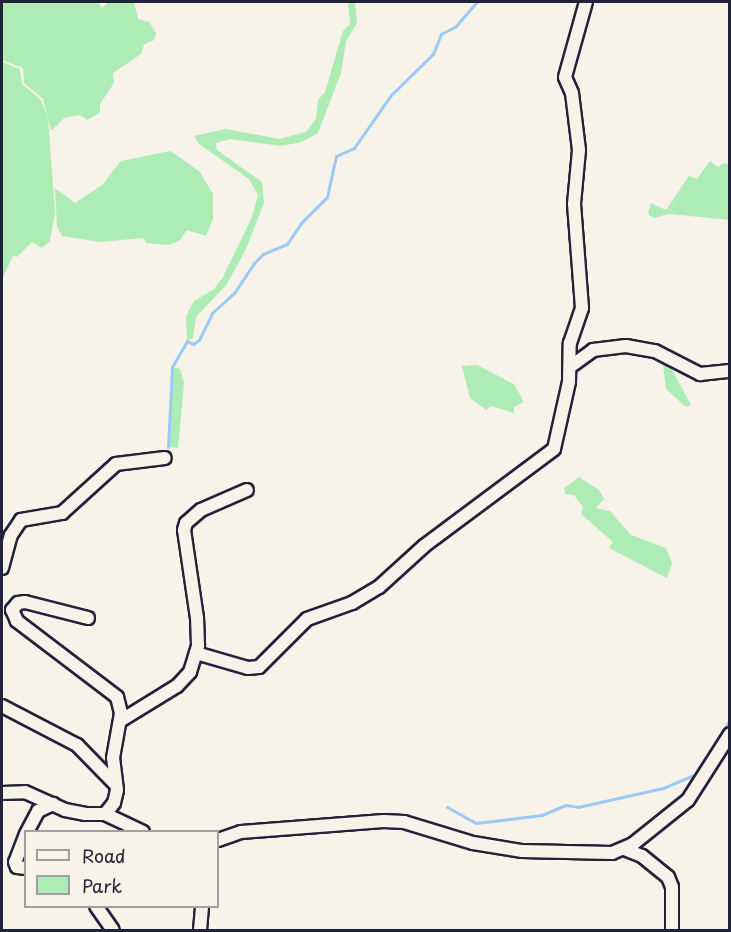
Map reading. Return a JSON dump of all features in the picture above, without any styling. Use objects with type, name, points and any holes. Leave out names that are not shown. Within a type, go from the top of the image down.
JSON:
[{"type":"street","points":[[196,653],[248,668],[259,667],[306,620],[352,603],[384,583],[424,546],[549,456],[557,442],[570,367],[570,343],[583,298],[574,204],[579,150],[572,93],[565,77],[586,2]]},
{"type":"street","points":[[570,367],[593,350],[626,346],[655,351],[700,374],[729,371]]},
{"type":"street","points":[[2,568],[11,535],[21,520],[62,513],[116,464],[165,458]]},
{"type":"street","points":[[120,721],[183,681],[196,653],[197,618],[183,540],[186,523],[201,510],[247,490]]},
{"type":"street","points":[[88,618],[25,602],[18,603],[12,610],[22,625],[113,690],[120,706],[120,721],[112,758],[116,785],[114,803],[105,814]]},
{"type":"street","points":[[2,706],[78,745],[116,785]]},
{"type":"street","points":[[219,840],[242,832],[384,821],[404,822],[473,843],[522,851],[604,853],[624,849],[688,800],[729,734]]},
{"type":"street","points":[[2,793],[26,792],[73,812],[105,814],[141,830]]},
{"type":"street","points":[[28,830],[38,811],[53,804]]},
{"type":"street","points":[[24,838],[15,862],[17,867],[24,868]]},
{"type":"street","points":[[624,849],[642,856],[668,878],[672,887],[672,930]]},
{"type":"street","points":[[97,908],[113,930]]},
{"type":"street","points":[[200,930],[202,908]]},
{"type":"green space","points":[[2,2],[98,2],[102,8],[109,2],[134,2],[138,19],[149,22],[156,33],[154,40],[144,45],[141,54],[113,73],[114,83],[100,104],[100,113],[87,120],[80,115],[64,118],[51,131],[43,99],[24,83],[23,68],[2,60]]},
{"type":"green space","points":[[348,2],[355,2],[357,23],[346,41],[341,73],[318,133],[302,142],[281,146],[230,139],[216,143],[217,150],[262,182],[264,203],[246,249],[227,284],[196,317],[193,338],[187,340],[186,316],[194,301],[214,289],[223,277],[252,217],[258,195],[249,179],[199,144],[194,136],[226,129],[279,139],[306,132],[316,119],[318,100],[325,92],[343,31],[350,24]]},
{"type":"green space","points":[[2,62],[20,69],[22,84],[41,100],[48,119],[55,212],[50,241],[42,248],[32,242],[17,257],[13,256],[2,279]]},
{"type":"green space","points":[[170,151],[199,171],[213,194],[213,219],[206,236],[187,230],[180,240],[169,245],[146,243],[143,238],[100,242],[62,236],[57,227],[55,188],[75,203],[103,184],[121,161]]},
{"type":"green space","points":[[710,161],[718,167],[724,163],[729,165],[729,220],[670,214],[653,218],[648,214],[651,203],[666,210],[689,176],[697,179]]},
{"type":"green space","points":[[662,357],[667,360],[691,405],[686,407],[666,389]]},
{"type":"green space","points":[[477,365],[514,384],[524,402],[514,407],[514,413],[491,406],[486,410],[470,398],[462,366]]},
{"type":"green space","points":[[173,367],[180,369],[184,383],[178,448],[169,447]]},
{"type":"green space","points":[[579,477],[599,490],[604,499],[596,508],[610,511],[631,535],[666,548],[672,563],[667,578],[609,548],[613,542],[581,514],[583,507],[574,495],[565,494],[564,488]]},
{"type":"waterway","points":[[168,447],[172,367],[187,341],[193,344],[199,340],[212,313],[234,293],[254,263],[263,254],[287,244],[301,223],[327,197],[336,156],[354,148],[391,95],[433,54],[441,34],[455,27],[477,2]]},
{"type":"waterway","points":[[710,754],[730,719]]},
{"type":"waterway","points":[[447,807],[476,823],[542,815],[566,805],[578,807],[663,788],[699,773]]}]
